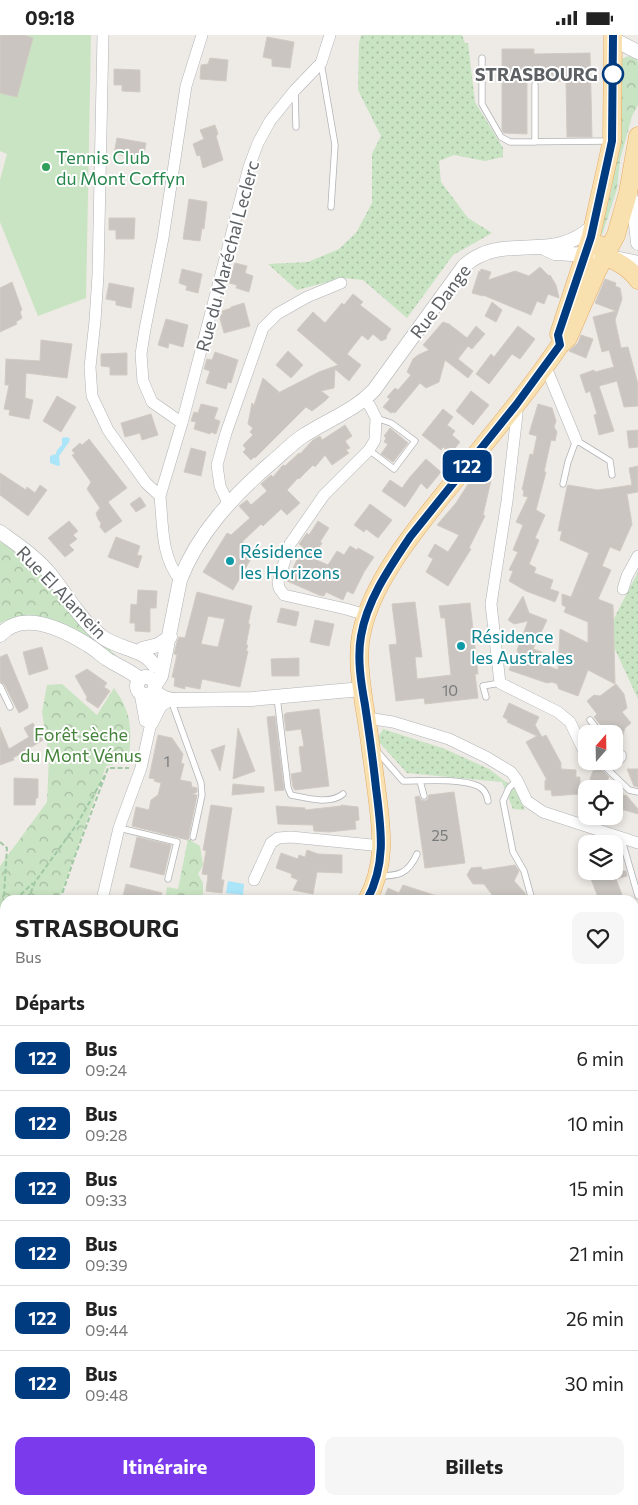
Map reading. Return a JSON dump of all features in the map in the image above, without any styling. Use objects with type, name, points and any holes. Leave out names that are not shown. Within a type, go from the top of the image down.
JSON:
[{"type":"main road","points":[[560,345],[558,335],[586,255],[612,141],[613,37]]},
{"type":"main road","points":[[586,255],[602,250],[616,235],[628,193],[638,136]]},
{"type":"main road","points":[[606,167],[610,178],[597,235],[602,250],[634,274],[638,280]]},
{"type":"main road","points":[[369,895],[376,876],[382,847],[371,745],[362,689],[360,638],[366,615],[382,583],[410,537],[516,405],[560,345],[568,338],[592,282],[624,182],[630,173]]},
{"type":"main road","points":[[586,255],[593,264],[592,282]]},
{"type":"street","points":[[104,35],[98,275],[90,367],[92,396],[108,430],[146,483],[160,496],[165,552],[172,570],[180,580]]},
{"type":"street","points":[[182,423],[152,402],[142,381],[142,354],[145,329],[163,238],[186,86],[202,35]]},
{"type":"street","name":"Rue du Maréchal Leclerc","points":[[160,496],[182,423],[249,167],[258,143],[270,121],[295,90],[321,63],[330,35]]},
{"type":"street","points":[[613,37],[638,52]]},
{"type":"street","points":[[628,193],[634,205],[638,243]]},
{"type":"street","name":"Rue Dange","points":[[151,678],[170,637],[180,580],[190,559],[228,503],[248,483],[302,437],[364,400],[374,390],[464,267],[472,259],[504,248],[543,248],[577,239],[594,225]]},
{"type":"street","name":"Rue Dange","points":[[543,248],[555,253],[586,255]]},
{"type":"street","points":[[602,250],[638,263]]},
{"type":"street","points":[[228,503],[220,486],[217,465],[226,433],[263,328],[277,314],[307,297],[341,283]]},
{"type":"street","points":[[546,365],[576,440]]},
{"type":"street","points":[[364,400],[376,418],[375,440],[369,450],[324,495],[290,544],[278,582],[279,588],[284,595],[366,615]]},
{"type":"street","points":[[516,405],[517,415],[507,501],[491,603],[500,683],[558,712],[570,722],[578,737]]},
{"type":"street","name":"Rue El Alamein","points":[[0,532],[20,546],[49,573],[90,626],[109,642],[149,658],[151,678]]},
{"type":"street","points":[[624,589],[627,576],[638,555]]},
{"type":"street","points":[[0,635],[6,629],[20,623],[57,628],[84,642],[107,659],[151,678],[158,695],[169,700],[252,699],[362,689]]},
{"type":"street","points":[[142,649],[158,645],[170,637]]},
{"type":"street","name":"Rue El Alamein","points":[[126,649],[142,649],[151,678]]},
{"type":"street","points":[[149,726],[143,715],[151,678]]},
{"type":"street","points":[[103,895],[119,828],[141,767],[149,726],[160,705],[169,700]]},
{"type":"street","points":[[366,718],[393,722],[449,739],[511,772],[527,801],[543,813],[614,835]]},
{"type":"street","points":[[254,880],[271,843],[278,838],[291,837],[382,847]]},
{"type":"street","points":[[623,838],[638,843]]},
{"type":"lane","points":[[482,57],[482,104],[500,137],[510,142],[612,141]]},
{"type":"lane","points":[[321,63],[335,145],[331,207]]},
{"type":"lane","points":[[534,141],[535,85]]},
{"type":"lane","points":[[295,90],[296,127]]},
{"type":"lane","points":[[369,450],[394,469],[415,441],[391,423],[376,418]]},
{"type":"lane","points":[[563,484],[576,440],[610,461],[612,475]]},
{"type":"lane","points":[[486,697],[483,686],[500,683]]},
{"type":"lane","points":[[0,686],[10,707]]},
{"type":"lane","points":[[277,697],[290,795],[312,799],[338,799],[343,794]]},
{"type":"lane","points":[[169,700],[202,783],[202,795],[193,837]]},
{"type":"lane","points":[[590,720],[594,725]]},
{"type":"lane","points":[[371,745],[403,781],[462,782],[478,786],[485,791],[488,801]]},
{"type":"lane","points":[[608,770],[629,790],[638,792]]},
{"type":"lane","points":[[517,780],[509,788],[503,801],[513,852],[524,871],[531,895]]},
{"type":"lane","points":[[420,781],[424,796]]},
{"type":"lane","points":[[119,828],[177,842],[168,879]]},
{"type":"lane","points":[[623,844],[638,894]]},
{"type":"lane","points":[[376,876],[390,876],[402,873],[408,869],[417,854]]},
{"type":"path","points":[[108,768],[141,767]]},
{"type":"path","points":[[21,895],[35,882],[77,824],[108,768]]},
{"type":"path","points":[[62,895],[74,856],[108,768]]},
{"type":"path","points":[[0,842],[7,848],[5,895]]},
{"type":"path","points":[[30,895],[35,882]]},
{"type":"green space","name":"Tennis Club du Mont Coffyn","points":[[2,35],[91,35],[86,298],[38,316],[0,222],[0,180],[7,154],[0,151],[0,43]]},
{"type":"green space","points":[[361,35],[462,35],[465,43],[468,43],[475,102],[503,148],[503,157],[485,161],[454,155],[439,161],[441,182],[468,218],[492,233],[453,255],[407,318],[363,280],[343,278],[297,290],[268,264],[308,262],[339,249],[356,233],[372,203],[372,154],[381,136],[358,90],[359,43]]},
{"type":"green space","points":[[629,56],[638,61],[638,105],[632,116],[620,160],[617,189],[602,235],[600,234],[611,191],[615,160],[621,59]]},
{"type":"green space","points":[[0,542],[35,566],[125,664],[60,622],[18,616],[0,623]]},
{"type":"green space","points":[[638,572],[638,699],[607,632]]},
{"type":"green space","name":"Forêt sèche du Mont Vénus","points":[[62,684],[97,715],[114,688],[128,714],[130,730],[129,760],[106,766],[61,895],[0,895],[0,866],[47,802],[49,757],[42,712],[47,685]]},
{"type":"green space","points":[[383,729],[445,749],[489,769],[514,788],[525,810],[513,809],[502,782],[407,773],[377,740]]},
{"type":"green space","points":[[188,839],[200,846],[203,865],[198,874],[203,883],[203,895],[166,895],[167,887],[178,889]]},
{"type":"water","points":[[67,437],[70,439],[59,456],[60,465],[50,463],[50,456],[56,454],[62,445],[62,438]]},
{"type":"water","points":[[228,881],[244,884],[243,895],[226,893]]},
{"type":"building","points":[[0,35],[24,35],[33,38],[17,97],[0,93]]},
{"type":"building","points":[[267,37],[294,42],[290,68],[272,66],[272,59],[263,57]]},
{"type":"building","points":[[502,49],[534,49],[534,54],[590,53],[592,137],[567,137],[566,81],[553,81],[553,75],[527,75],[527,134],[504,133],[502,130]]},
{"type":"building","points":[[210,58],[228,60],[226,81],[200,79],[201,65],[208,64]]},
{"type":"building","points":[[114,69],[140,70],[140,92],[122,91],[122,85],[114,85]]},
{"type":"building","points":[[215,125],[223,160],[203,168],[200,155],[197,156],[193,144],[204,139],[200,130]]},
{"type":"building","points":[[117,138],[146,143],[142,165],[125,161],[126,156],[114,154]]},
{"type":"building","points":[[189,199],[207,202],[204,229],[202,228],[200,241],[183,239]]},
{"type":"building","points":[[109,218],[135,218],[134,239],[116,239],[116,230],[109,230]]},
{"type":"building","points":[[235,263],[247,266],[245,273],[253,276],[249,292],[236,288],[237,285],[229,283]]},
{"type":"building","points":[[540,267],[550,275],[556,285],[559,298],[548,294],[544,304],[537,301],[531,315],[483,295],[472,293],[481,269],[491,272],[488,280],[515,271],[529,276]]},
{"type":"building","points":[[182,269],[202,274],[198,293],[186,290],[187,286],[179,283]]},
{"type":"building","points":[[605,279],[616,283],[615,286],[620,288],[622,299],[615,320],[621,348],[628,347],[638,384],[638,406],[624,407],[617,381],[599,386],[614,431],[599,435],[594,415],[597,414],[590,391],[586,393],[580,375],[594,370],[595,372],[614,367],[609,350],[602,352],[593,317],[616,311],[595,303]]},
{"type":"building","points":[[12,282],[22,310],[20,312],[22,318],[16,322],[17,324],[0,332],[0,288]]},
{"type":"building","points":[[109,283],[134,288],[131,308],[116,305],[116,301],[106,299]]},
{"type":"building","points":[[353,294],[363,302],[360,305],[391,329],[386,339],[381,341],[373,334],[368,340],[362,335],[347,354],[361,365],[349,381],[335,369],[334,388],[321,391],[329,397],[312,411],[306,407],[251,460],[243,452],[246,449],[243,445],[253,435],[250,432],[253,428],[248,424],[252,403],[254,405],[263,378],[278,393],[319,372],[338,365],[297,330],[313,312],[325,323],[342,303],[344,305]]},
{"type":"building","points":[[492,302],[502,310],[496,322],[485,316]]},
{"type":"building","points":[[244,303],[250,326],[224,333],[219,315],[223,314],[222,311]]},
{"type":"building","points":[[166,319],[188,325],[183,347],[169,343],[168,348],[158,345]]},
{"type":"building","points":[[443,322],[449,324],[467,338],[476,326],[485,334],[472,349],[468,346],[458,359],[473,371],[468,378],[445,360],[439,382],[426,388],[420,383],[395,413],[391,413],[383,407],[390,399],[387,397],[395,388],[398,390],[411,375],[407,372],[413,359],[429,350],[423,345]]},
{"type":"building","points":[[518,326],[535,339],[520,359],[512,354],[489,384],[476,374],[491,354],[494,357]]},
{"type":"building","points":[[581,335],[593,339],[586,358],[569,351],[578,343]]},
{"type":"building","points":[[41,340],[72,344],[67,378],[26,373],[25,398],[33,400],[29,419],[9,415],[10,410],[4,409],[9,385],[5,385],[6,359],[40,361]]},
{"type":"building","points":[[288,351],[303,365],[291,378],[276,365]]},
{"type":"building","points":[[215,352],[238,360],[231,383],[228,382],[226,389],[206,383],[210,371],[204,369],[207,359],[212,360]]},
{"type":"building","points":[[127,353],[127,375],[110,375],[110,367],[101,366],[101,354]]},
{"type":"building","points":[[471,391],[489,405],[473,425],[456,411]]},
{"type":"building","points":[[57,396],[76,407],[61,432],[43,421]]},
{"type":"building","points":[[201,404],[218,408],[214,419],[220,421],[216,434],[194,429],[196,422],[191,421],[194,412],[198,413]]},
{"type":"building","points":[[538,404],[552,408],[556,421],[554,427],[557,432],[555,441],[551,440],[544,472],[546,472],[536,510],[545,515],[535,538],[539,540],[529,564],[536,568],[534,573],[553,580],[550,589],[559,592],[555,602],[526,591],[509,581],[513,571],[509,570],[518,552],[513,550],[523,525],[516,522],[528,497],[523,496],[524,490],[522,490],[530,454],[533,455],[537,436],[529,434]]},
{"type":"building","points":[[443,409],[453,417],[447,425],[455,431],[452,435],[460,442],[451,453],[443,447],[441,450],[422,435]]},
{"type":"building","points":[[151,414],[158,435],[142,440],[140,433],[125,437],[121,423]]},
{"type":"building","points":[[345,425],[352,436],[345,441],[350,448],[346,450],[349,453],[332,465],[325,455],[315,467],[313,465],[287,490],[300,503],[287,515],[281,509],[242,542],[256,550],[233,590],[203,572],[227,533],[231,535],[250,518],[239,506],[247,500],[251,505],[267,491],[261,484],[271,475],[273,477],[283,465],[285,466],[300,454],[313,440],[320,436],[322,440]]},
{"type":"building","points":[[390,428],[408,443],[393,462],[381,454],[388,444],[384,442],[386,438],[384,436]]},
{"type":"building","points":[[638,430],[638,447],[629,448],[627,431]]},
{"type":"building","points":[[89,439],[127,488],[108,502],[122,521],[105,533],[100,527],[101,523],[96,513],[100,508],[87,489],[91,482],[72,455],[75,454],[72,450],[80,443],[82,445]]},
{"type":"building","points":[[191,448],[206,452],[201,476],[184,472]]},
{"type":"building","points":[[426,459],[441,472],[427,489],[421,483],[405,507],[382,491],[390,480],[402,488]]},
{"type":"building","points":[[638,466],[638,492],[627,494],[632,524],[620,551],[610,547],[602,566],[611,570],[598,599],[613,605],[615,684],[588,670],[578,696],[559,689],[557,684],[552,682],[547,683],[509,670],[512,663],[520,658],[517,650],[528,621],[514,624],[508,620],[523,596],[529,613],[547,620],[533,649],[542,652],[538,662],[558,670],[560,629],[588,643],[588,622],[564,612],[566,607],[562,605],[562,594],[571,597],[589,553],[560,540],[562,531],[558,531],[567,487],[568,485],[598,490],[632,485],[629,468]]},
{"type":"building","points":[[479,467],[492,476],[483,515],[485,516],[469,548],[471,549],[448,586],[426,572],[433,559],[428,556],[435,544],[448,552],[459,535],[437,525],[456,503]]},
{"type":"building","points":[[0,473],[26,490],[27,487],[35,493],[40,485],[47,490],[28,516],[0,495]]},
{"type":"building","points":[[140,497],[146,506],[136,512],[130,504]]},
{"type":"building","points":[[370,504],[392,520],[378,538],[366,529],[364,532],[354,525]]},
{"type":"building","points":[[69,521],[78,531],[73,535],[77,539],[69,545],[74,550],[65,557],[48,538]]},
{"type":"building","points":[[318,521],[329,528],[312,558],[328,565],[337,551],[344,555],[350,546],[357,550],[358,548],[374,557],[353,594],[347,591],[343,600],[326,592],[324,596],[319,595],[287,581],[303,547],[299,544],[307,533],[309,535]]},
{"type":"building","points":[[116,537],[140,546],[137,555],[142,556],[138,568],[108,557]]},
{"type":"building","points":[[138,590],[157,591],[156,608],[150,608],[150,632],[135,631],[135,623],[130,623],[131,604],[137,605]]},
{"type":"building","points":[[197,592],[252,606],[246,645],[248,645],[246,651],[248,651],[240,687],[202,679],[200,689],[185,686],[185,689],[174,686],[175,678],[172,677],[177,655],[174,654],[179,637],[185,638]],"holes":[[[208,616],[225,619],[218,647],[201,644]]]},
{"type":"building","points":[[415,602],[422,657],[415,657],[417,679],[451,675],[445,618],[441,618],[439,606],[470,603],[478,674],[475,674],[478,698],[425,704],[424,698],[396,701],[389,645],[397,644],[392,604]]},
{"type":"building","points":[[281,608],[299,612],[296,626],[277,622]]},
{"type":"building","points":[[315,620],[334,624],[329,646],[310,642]]},
{"type":"building","points":[[42,647],[48,669],[29,675],[23,652]]},
{"type":"building","points":[[7,654],[28,705],[28,708],[19,713],[4,684],[0,681],[0,657]]},
{"type":"building","points":[[299,658],[299,676],[272,676],[271,659]]},
{"type":"building","points":[[87,669],[107,683],[104,687],[110,691],[98,708],[86,700],[87,697],[75,676]]},
{"type":"building","points":[[616,684],[624,694],[627,708],[622,712],[631,723],[625,728],[623,735],[623,725],[601,725],[594,717],[597,714],[587,701],[594,695],[600,696]]},
{"type":"building","points":[[509,703],[539,717],[535,725],[542,737],[546,735],[561,763],[561,769],[576,770],[576,777],[580,777],[580,780],[578,780],[578,794],[552,796],[551,790],[545,790],[545,780],[547,780],[526,742],[537,736],[507,722],[508,720],[503,717]]},
{"type":"building","points":[[319,709],[329,786],[295,790],[291,774],[302,772],[299,747],[304,746],[301,729],[286,731],[284,715],[286,713]]},
{"type":"building","points":[[275,716],[284,790],[275,791],[267,717]]},
{"type":"building","points":[[33,723],[43,740],[13,758],[14,760],[0,765],[0,727],[9,749],[29,737],[24,728]]},
{"type":"building","points":[[238,728],[255,771],[233,779]]},
{"type":"building","points":[[158,735],[172,738],[183,754],[181,763],[184,764],[180,780],[191,782],[192,787],[197,788],[197,792],[192,794],[197,795],[188,840],[132,826],[136,807],[149,810],[151,800],[158,795],[161,783],[149,778]]},
{"type":"building","points":[[225,745],[220,771],[211,750]]},
{"type":"building","points":[[627,769],[638,769],[638,787],[634,786]]},
{"type":"building","points":[[602,770],[609,777],[607,780],[591,780],[593,771]]},
{"type":"building","points":[[14,778],[38,779],[38,798],[36,798],[35,805],[14,805]]},
{"type":"building","points":[[233,784],[264,787],[264,792],[232,795]]},
{"type":"building","points":[[454,792],[465,863],[425,868],[415,797],[419,796],[421,800],[425,801],[429,795]]},
{"type":"building","points":[[623,795],[627,796],[638,809],[638,814],[623,810]]},
{"type":"building","points":[[211,805],[232,808],[221,880],[224,880],[222,893],[206,891],[208,875],[202,874],[206,851],[203,850]]},
{"type":"building","points":[[341,805],[358,807],[359,820],[355,821],[356,829],[329,832],[314,831],[313,825],[278,824],[276,806],[305,808],[305,810]]},
{"type":"building","points":[[137,837],[171,845],[164,875],[130,867]]},
{"type":"building","points":[[307,850],[318,854],[342,855],[342,873],[317,872],[313,894],[293,890],[298,880],[291,877],[292,874],[276,868],[281,853],[298,859],[299,855],[305,857]]},
{"type":"building","points":[[515,865],[519,871],[514,881],[526,895],[492,895],[484,884],[473,884],[467,875],[471,868],[481,867],[483,870]]},
{"type":"building","points":[[623,871],[626,871],[627,876],[623,877]]},
{"type":"building","points":[[591,880],[616,880],[622,895],[597,895]]},
{"type":"building","points":[[126,884],[162,893],[161,895],[123,895]]},
{"type":"building","points":[[403,885],[434,895],[385,895],[388,888],[399,893]]},
{"type":"bus line","name":"122","points":[[370,895],[381,859],[382,838],[362,689],[360,663],[362,629],[374,598],[410,537],[516,405],[560,345],[558,335],[586,255],[612,141],[613,35]]},
{"type":"place","name":"STRASBOURG","points":[[613,74]]},
{"type":"place","name":"Tennis Club du Mont Coffyn","points":[[46,167]]},
{"type":"place","name":"Résidence les Horizons","points":[[230,561]]},
{"type":"place","name":"Résidence les Australes","points":[[461,646]]}]
